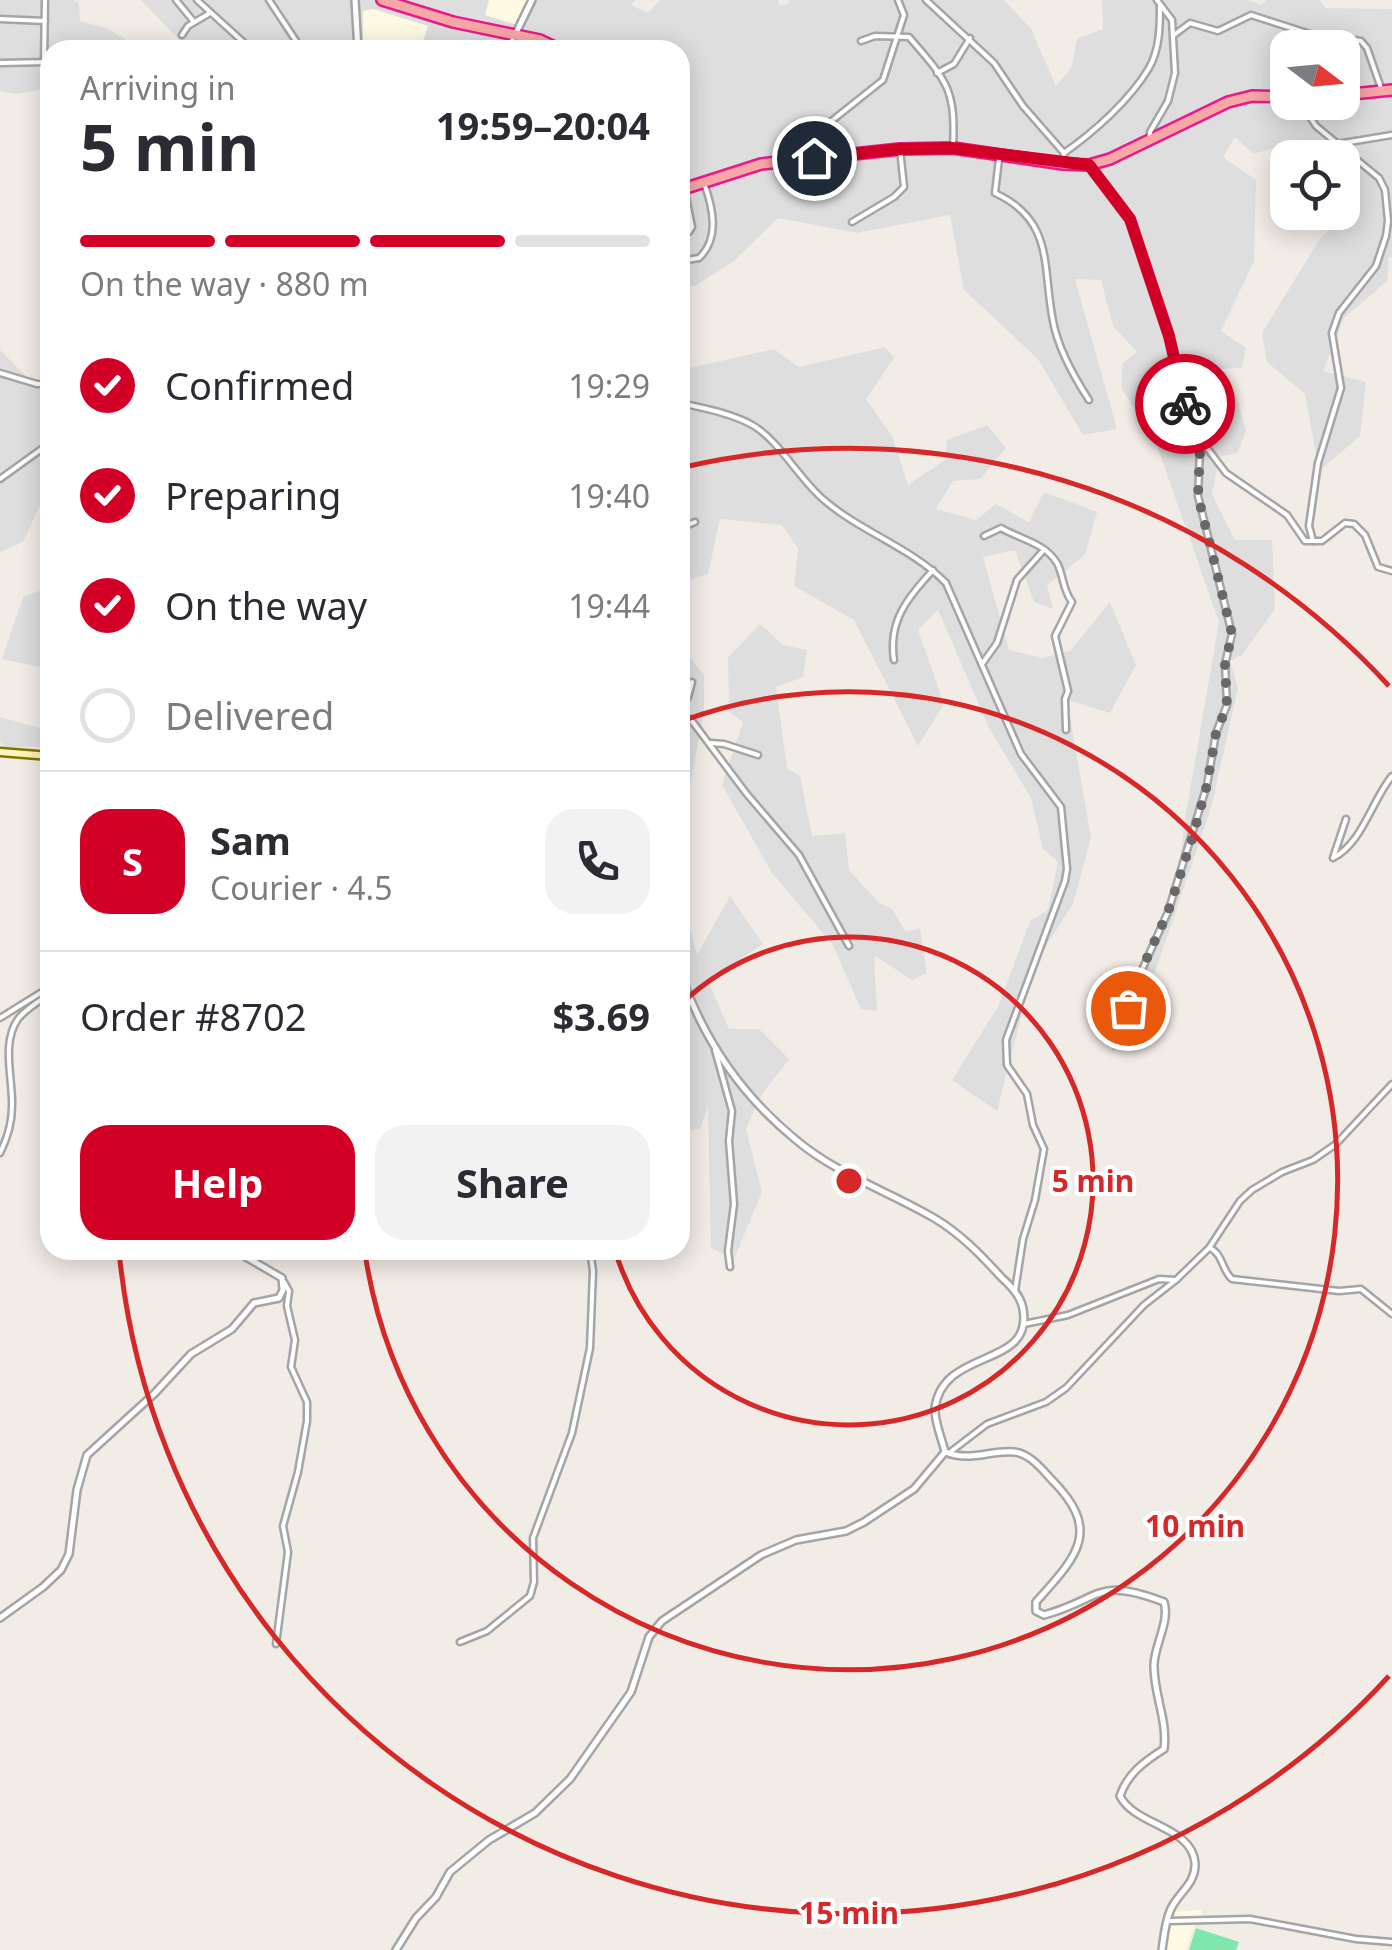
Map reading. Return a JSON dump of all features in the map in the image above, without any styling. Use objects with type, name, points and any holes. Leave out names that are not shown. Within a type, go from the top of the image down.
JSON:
[{"type":"highway","points":[[387,1],[453,22],[535,40]]},
{"type":"highway","points":[[1360,93],[1387,90]]},
{"type":"highway","points":[[690,187],[782,161],[900,149],[952,148],[1064,158],[1089,165],[1110,159],[1240,98],[1270,97]]},
{"type":"main road","points":[[0,752],[40,755]]},
{"type":"street","points":[[45,0],[46,40]]},
{"type":"street","points":[[176,0],[194,22]]},
{"type":"street","points":[[197,0],[241,40]]},
{"type":"street","points":[[269,0],[295,40]]},
{"type":"street","points":[[355,0],[357,40]]},
{"type":"street","points":[[513,40],[532,0]]},
{"type":"street","points":[[782,161],[883,80],[904,16],[898,0]]},
{"type":"street","points":[[926,0],[994,63],[1064,158],[1096,130],[1150,67],[1159,37],[1159,2]]},
{"type":"street","points":[[1149,140],[1168,101],[1174,73],[1172,20],[1159,2]]},
{"type":"street","points":[[182,35],[210,13]]},
{"type":"street","points":[[1174,35],[1190,24],[1218,31],[1252,16],[1310,34],[1361,42],[1368,48],[1387,90]]},
{"type":"street","points":[[0,19],[45,21]]},
{"type":"street","points":[[861,41],[900,34],[909,37],[951,94],[955,110],[952,148]]},
{"type":"street","points":[[937,73],[954,64],[970,38]]},
{"type":"street","points":[[0,63],[40,62]]},
{"type":"street","points":[[1312,120],[1332,140]]},
{"type":"street","points":[[1360,140],[1392,135]]},
{"type":"street","points":[[852,222],[894,197],[904,186],[900,149]]},
{"type":"street","points":[[1000,154],[995,193],[1014,202],[1042,242],[1053,325],[1088,400]]},
{"type":"street","points":[[1314,541],[1309,526],[1318,463],[1341,388],[1332,333],[1339,313],[1376,266],[1390,220],[1379,178],[1360,160]]},
{"type":"street","points":[[1089,165],[1130,219],[1169,336],[1200,450],[1198,496],[1232,634],[1225,664],[1227,706],[1216,733],[1207,785],[1168,912],[1136,982],[1128,1008],[1128,1025]]},
{"type":"street","points":[[690,260],[699,258],[712,241],[712,209],[704,183]]},
{"type":"street","points":[[0,373],[40,384]]},
{"type":"street","points":[[690,405],[755,426],[823,500],[872,535],[933,570],[946,583],[1021,754],[1060,807],[1068,869],[1006,1040],[1007,1065],[1027,1094],[1033,1125],[1044,1149],[1015,1292]]},
{"type":"street","points":[[1195,432],[1226,473],[1287,514],[1305,541],[1322,541],[1345,523],[1354,524],[1364,535],[1378,567],[1392,571]]},
{"type":"street","points":[[0,479],[40,449]]},
{"type":"street","points":[[690,524],[696,522]]},
{"type":"street","points":[[984,536],[1002,528],[1044,550],[1056,563],[1064,591],[1072,602],[1055,636],[1068,691],[1064,699],[1066,730]]},
{"type":"street","points":[[982,664],[997,643],[1017,580],[1044,550]]},
{"type":"street","points":[[894,660],[892,639],[897,614],[933,570]]},
{"type":"street","points":[[690,689],[692,682]]},
{"type":"street","points":[[690,720],[799,855],[850,946]]},
{"type":"street","points":[[710,743],[758,755]]},
{"type":"street","points":[[1346,820],[1332,858],[1350,844],[1392,776]]},
{"type":"street","points":[[0,1018],[40,993]]},
{"type":"street","points":[[690,998],[716,1050],[754,1103],[797,1142],[847,1175],[934,1218],[957,1234],[1015,1292],[1023,1306],[1024,1324],[1016,1340],[1004,1351],[965,1365],[946,1382],[935,1413],[947,1453]]},
{"type":"street","points":[[0,1152],[7,1139],[12,1108],[12,1031],[19,1019],[40,1002]]},
{"type":"street","points":[[716,1050],[732,1111],[729,1142],[734,1204],[728,1251],[730,1267]]},
{"type":"street","points":[[396,1950],[450,1872],[489,1840],[535,1813],[570,1779],[630,1692],[649,1637],[662,1621],[761,1555],[796,1540],[846,1531],[864,1522],[914,1489],[947,1453],[987,1424],[1046,1402],[1066,1388],[1144,1306],[1209,1248],[1240,1201],[1282,1172],[1313,1160],[1336,1144],[1392,1084]]},
{"type":"street","points":[[1209,1248],[1214,1249],[1232,1280],[1361,1289],[1392,1314]]},
{"type":"street","points":[[251,1260],[282,1278],[289,1291],[287,1306],[295,1340],[291,1367],[306,1402],[307,1421],[298,1472],[283,1526],[288,1552],[276,1644]]},
{"type":"street","points":[[460,1642],[487,1631],[530,1596],[534,1582],[532,1538],[572,1434],[590,1348],[591,1260]]},
{"type":"street","points":[[0,1618],[43,1587],[61,1570],[70,1554],[77,1490],[87,1455],[154,1394],[180,1363],[232,1329],[254,1303],[278,1298],[283,1290],[282,1278]]},
{"type":"street","points":[[1024,1324],[1068,1315],[1159,1278],[1176,1280]]},
{"type":"street","points":[[947,1453],[978,1458],[1014,1452],[1025,1455],[1072,1499],[1077,1511],[1078,1548],[1036,1602],[1036,1611],[1044,1616],[1057,1612],[1106,1589],[1164,1602],[1166,1610],[1155,1653],[1154,1679],[1164,1721],[1164,1749],[1144,1761],[1120,1796],[1138,1814],[1180,1838],[1190,1848],[1195,1862],[1193,1880],[1171,1906],[1162,1950]]},
{"type":"street","points":[[1166,1921],[1250,1919],[1392,1942]]},
{"type":"shaded area","points":[[0,0],[74,0],[79,3],[80,21],[106,28],[127,40],[40,40],[40,90],[16,94],[0,91]]},
{"type":"shaded area","points":[[141,0],[635,0],[631,5],[648,13],[660,0],[778,0],[779,6],[789,0],[1004,0],[1031,29],[1056,86],[1071,68],[1077,39],[1103,29],[1102,0],[1248,0],[1262,5],[1266,0],[1320,0],[1325,8],[1392,9],[1392,257],[1387,281],[1344,318],[1323,371],[1366,382],[1360,436],[1319,471],[1305,394],[1267,362],[1262,333],[1328,230],[1360,230],[1360,140],[1270,140],[1270,149],[1253,154],[1235,137],[1223,157],[1256,180],[1254,261],[1221,331],[1246,348],[1242,368],[1214,369],[1236,396],[1246,431],[1237,453],[1219,457],[1212,494],[1235,540],[1272,540],[1275,609],[1242,655],[1230,661],[1238,688],[1211,808],[1138,1022],[1112,1053],[1111,1041],[1177,885],[1219,622],[1157,446],[1121,387],[1123,363],[1137,352],[1113,326],[1101,280],[1075,279],[1117,429],[1083,435],[1038,359],[964,290],[950,215],[857,233],[778,218],[734,261],[690,286],[690,40],[179,40]]},
{"type":"shaded area","points":[[489,0],[531,0],[523,27],[485,15]]},
{"type":"shaded area","points":[[373,9],[428,26],[423,40],[363,40],[363,11]]},
{"type":"shaded area","points":[[885,347],[894,358],[866,399],[892,436],[908,485],[945,460],[947,440],[987,425],[1006,448],[980,479],[953,481],[936,509],[976,520],[996,504],[1029,522],[1044,492],[1097,512],[1085,555],[1047,585],[1053,609],[1034,602],[1015,550],[983,557],[1009,650],[1042,658],[1070,651],[1110,602],[1136,665],[1110,713],[1067,700],[1091,838],[1073,904],[1035,963],[997,1111],[952,1080],[999,1005],[1030,921],[1048,910],[1058,862],[1043,849],[1031,798],[989,728],[938,610],[918,630],[944,704],[918,746],[854,620],[794,586],[798,549],[782,525],[720,519],[708,574],[690,580],[690,368],[774,349],[799,367]]},
{"type":"shaded area","points":[[0,350],[40,389],[40,505],[23,542],[0,552]]},
{"type":"shaded area","points":[[40,591],[39,667],[2,659],[23,597]]},
{"type":"shaded area","points":[[760,624],[783,645],[807,650],[803,677],[776,687],[787,768],[800,776],[812,836],[845,833],[849,870],[878,902],[892,909],[906,932],[920,928],[927,973],[912,980],[874,955],[877,1011],[861,1009],[833,945],[772,873],[722,785],[743,722],[729,712],[728,657]]},
{"type":"shaded area","points":[[690,658],[704,675],[704,711],[690,786]]},
{"type":"shaded area","points":[[0,717],[40,728],[40,747],[5,747],[0,742]]},
{"type":"shaded area","points":[[730,896],[763,944],[708,980],[729,1029],[759,1029],[789,1059],[760,1097],[746,1129],[762,1192],[734,1259],[711,1248],[708,1107],[700,1129],[690,1130],[690,929],[697,955]]},
{"type":"shaded area","points":[[1202,1910],[1186,1950],[1166,1950],[1173,1912]]},
{"type":"green space","points":[[1196,1928],[1239,1942],[1236,1950],[1189,1950]]},
{"type":"way so far","points":[[1128,1008],[1168,912],[1192,839],[1216,733],[1227,706],[1225,664],[1232,634],[1198,496],[1200,450],[1185,404]]},
{"type":"route","points":[[814,158],[952,148],[1089,165],[1130,219],[1169,336],[1185,404]]}]
